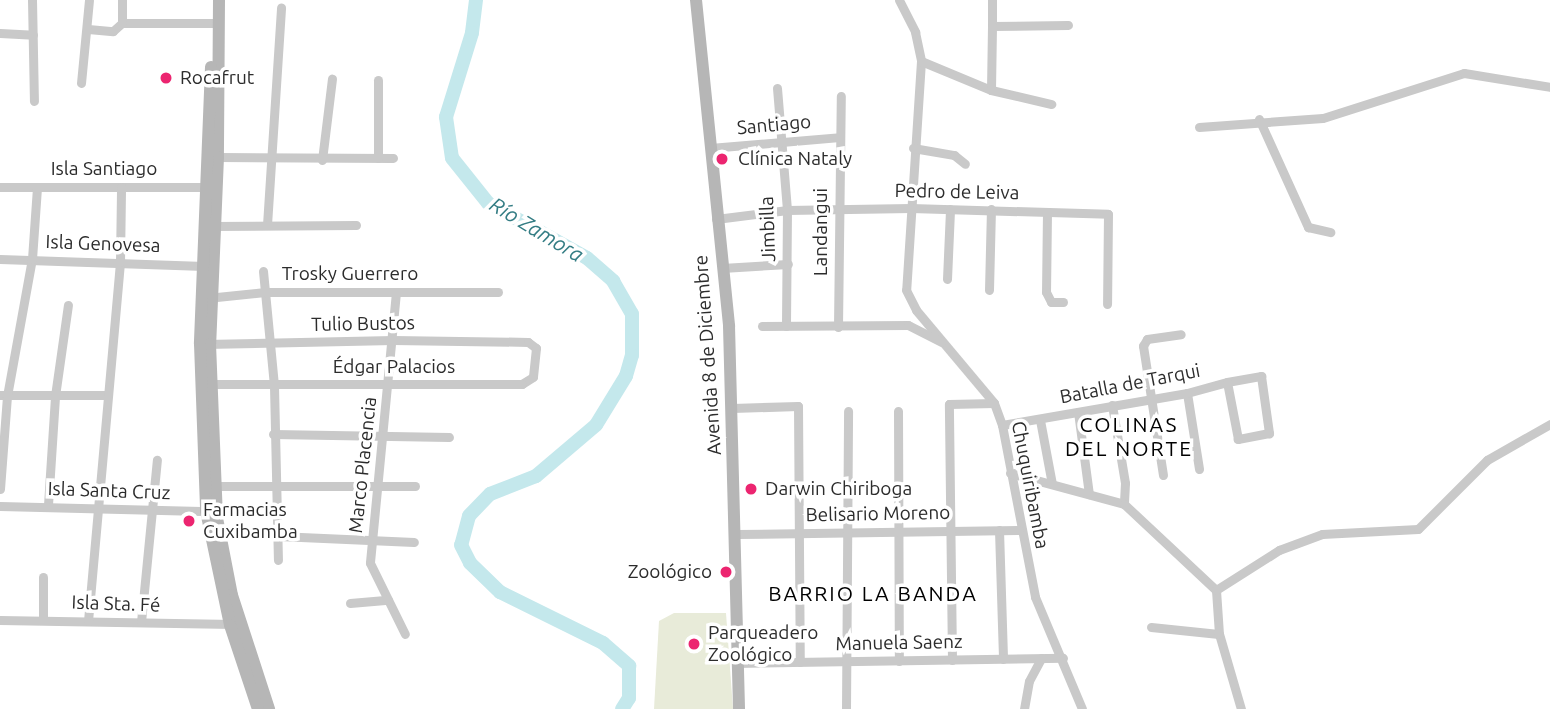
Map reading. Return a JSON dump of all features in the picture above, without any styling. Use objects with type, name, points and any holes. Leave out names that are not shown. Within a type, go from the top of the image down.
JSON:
[{"type":"main road","points":[[211,0],[218,157],[211,226],[205,344],[211,486]]},
{"type":"main road","points":[[207,298],[204,266],[211,226],[208,187],[219,0]]},
{"type":"main road","name":"Avenida 8 de Diciembre","points":[[696,0],[722,268],[732,408],[739,709]]},
{"type":"main road","points":[[205,344],[212,384],[211,511],[235,624],[258,709]]},
{"type":"main road","points":[[235,624],[269,709]]},
{"type":"street","points":[[32,0],[34,101]]},
{"type":"street","points":[[81,83],[89,0]]},
{"type":"street","points":[[122,0],[122,23]]},
{"type":"street","name":"Chuquiribamba","points":[[899,0],[915,32],[921,61],[913,148],[906,290],[909,300],[994,403],[1002,425],[1019,530],[1035,597],[1063,658],[1082,709]]},
{"type":"street","points":[[991,90],[992,0]]},
{"type":"street","points":[[267,225],[281,7]]},
{"type":"street","points":[[88,29],[113,31],[122,23],[212,23]]},
{"type":"street","points":[[992,26],[1068,25]]},
{"type":"street","points":[[0,33],[33,36]]},
{"type":"street","points":[[921,61],[991,90],[1051,104]]},
{"type":"street","points":[[1199,127],[1259,119],[1323,118],[1464,73],[1550,87]]},
{"type":"street","points":[[322,160],[332,79]]},
{"type":"street","points":[[378,80],[378,158]]},
{"type":"street","name":"Jimbilla","points":[[777,88],[787,210],[786,326]]},
{"type":"street","name":"Landangui","points":[[838,327],[841,96]]},
{"type":"street","points":[[1259,119],[1308,227],[1330,232]]},
{"type":"street","name":"Santiago","points":[[710,148],[840,137]]},
{"type":"street","points":[[913,148],[954,155],[965,164]]},
{"type":"street","points":[[218,157],[270,160],[393,158]]},
{"type":"street","name":"Isla Santiago","points":[[0,187],[208,187]]},
{"type":"street","points":[[0,489],[3,395],[32,259],[37,187]]},
{"type":"street","points":[[88,621],[99,510],[105,395],[120,262],[121,187]]},
{"type":"street","name":"Pedro de Leiva","points":[[716,219],[787,210],[911,208],[1108,215],[1107,304]]},
{"type":"street","points":[[947,279],[950,209]]},
{"type":"street","points":[[989,290],[991,209]]},
{"type":"street","points":[[1047,212],[1046,292],[1051,302],[1063,302]]},
{"type":"street","points":[[211,226],[356,225]]},
{"type":"street","name":"Isla Genovesa","points":[[0,259],[204,266]]},
{"type":"street","points":[[722,268],[788,264]]},
{"type":"street","points":[[263,271],[274,386],[273,435],[278,560]]},
{"type":"street","name":"Trosky Guerrero","points":[[207,298],[265,292],[498,292]]},
{"type":"street","name":"Marco Placencia","points":[[396,292],[370,563],[405,634]]},
{"type":"street","points":[[48,505],[55,396],[68,305]]},
{"type":"street","points":[[762,326],[908,325],[948,346]]},
{"type":"street","points":[[1163,475],[1144,342],[1181,334]]},
{"type":"street","name":"Tulio Bustos","points":[[205,344],[393,340],[528,342]]},
{"type":"street","name":"Édgar Palacios","points":[[212,384],[274,386],[530,382],[537,358],[536,348],[528,342]]},
{"type":"street","name":"Batalla de Tarqui","points":[[1002,425],[1187,393],[1227,382],[1264,379],[1270,431],[1238,439],[1227,382]]},
{"type":"street","points":[[1187,393],[1199,469]]},
{"type":"street","points":[[3,395],[105,395]]},
{"type":"street","points":[[952,660],[948,404],[994,403]]},
{"type":"street","points":[[1112,405],[1125,483],[1124,504]]},
{"type":"street","points":[[732,408],[798,407],[800,662]]},
{"type":"street","points":[[846,709],[848,411]]},
{"type":"street","points":[[898,411],[899,661]]},
{"type":"street","points":[[1078,412],[1089,494]]},
{"type":"street","points":[[1041,420],[1052,484]]},
{"type":"street","points":[[1216,590],[1279,550],[1322,534],[1419,529],[1487,460],[1550,424]]},
{"type":"street","points":[[273,435],[449,437]]},
{"type":"street","points":[[141,622],[150,509],[157,460]]},
{"type":"street","points":[[1010,473],[1124,504],[1216,590],[1219,634],[1241,709]]},
{"type":"street","points":[[211,486],[415,486]]},
{"type":"street","name":"Isla Santa Cruz","points":[[0,506],[48,505],[99,510],[211,511]]},
{"type":"street","points":[[999,530],[1003,659]]},
{"type":"street","name":"Belisario Moreno","points":[[737,534],[1019,530]]},
{"type":"street","points":[[278,536],[414,542]]},
{"type":"street","points":[[43,577],[43,618]]},
{"type":"street","points":[[350,603],[388,600]]},
{"type":"street","name":"Isla Sta. Fé","points":[[0,620],[43,618],[235,624]]},
{"type":"street","points":[[1151,627],[1219,634]]},
{"type":"street","points":[[1024,709],[1029,681],[1041,658]]},
{"type":"street","name":"Manuela Saenz","points":[[736,663],[1063,658]]},
{"type":"green space","points":[[674,613],[726,613],[733,709],[654,709],[659,621]]},
{"type":"waterway","name":"Río Zamora","points":[[476,0],[472,33],[446,117],[452,158],[488,203],[587,258],[613,281],[632,314],[632,355],[626,376],[596,425],[536,476],[490,494],[469,516],[461,545],[470,563],[500,592],[603,643],[629,666],[629,698],[622,709]]},
{"type":"place","name":"Rocafrut","points":[[166,78]]},
{"type":"place","name":"Clínica Nataly","points":[[722,159]]},
{"type":"place","name":"Darwin Chiriboga","points":[[751,489]]},
{"type":"place","name":"Farmacias Cuxibamba","points":[[189,521]]},
{"type":"place","name":"Zoológico","points":[[726,572]]},
{"type":"place","name":"Parqueadero Zoológico","points":[[694,644]]},
{"type":"district","name":"COLINAS DEL NORTE","points":[[1129,436]]},
{"type":"district","name":"BARRIO LA BANDA","points":[[873,593]]}]
